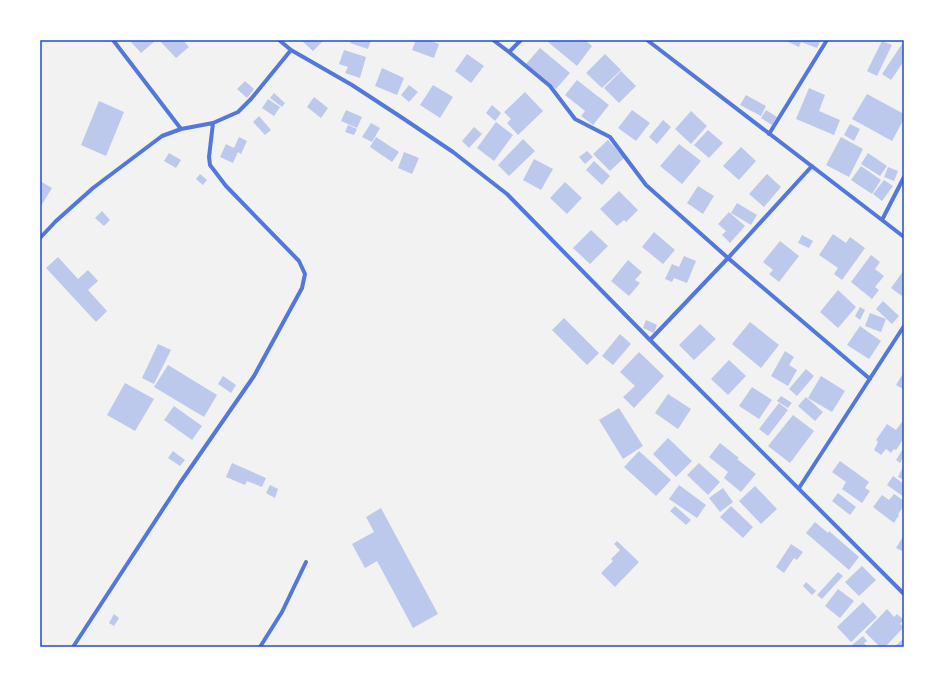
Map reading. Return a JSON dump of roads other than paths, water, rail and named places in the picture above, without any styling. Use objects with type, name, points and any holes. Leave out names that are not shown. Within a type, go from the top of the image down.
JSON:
[{"type":"street","points":[[113,40],[181,129]]},
{"type":"street","points":[[279,40],[291,50],[352,85],[453,152],[507,194],[650,340],[904,594]]},
{"type":"street","points":[[493,40],[550,86],[575,119],[610,137],[646,185],[728,258],[870,379]]},
{"type":"street","points":[[509,52],[521,40]]},
{"type":"street","points":[[647,40],[904,237]]},
{"type":"street","points":[[769,134],[827,40]]},
{"type":"street","points":[[40,238],[56,221],[93,188],[162,136],[181,129],[213,123],[238,112],[291,50]]},
{"type":"street","points":[[73,647],[176,490],[254,376],[302,288],[305,274],[299,261],[226,186],[210,165],[209,157],[213,123]]},
{"type":"street","points":[[650,340],[728,258],[812,166]]},
{"type":"street","points":[[882,220],[904,177]]},
{"type":"street","points":[[799,488],[904,326]]},
{"type":"street","points":[[260,647],[282,612],[306,562]]}]
